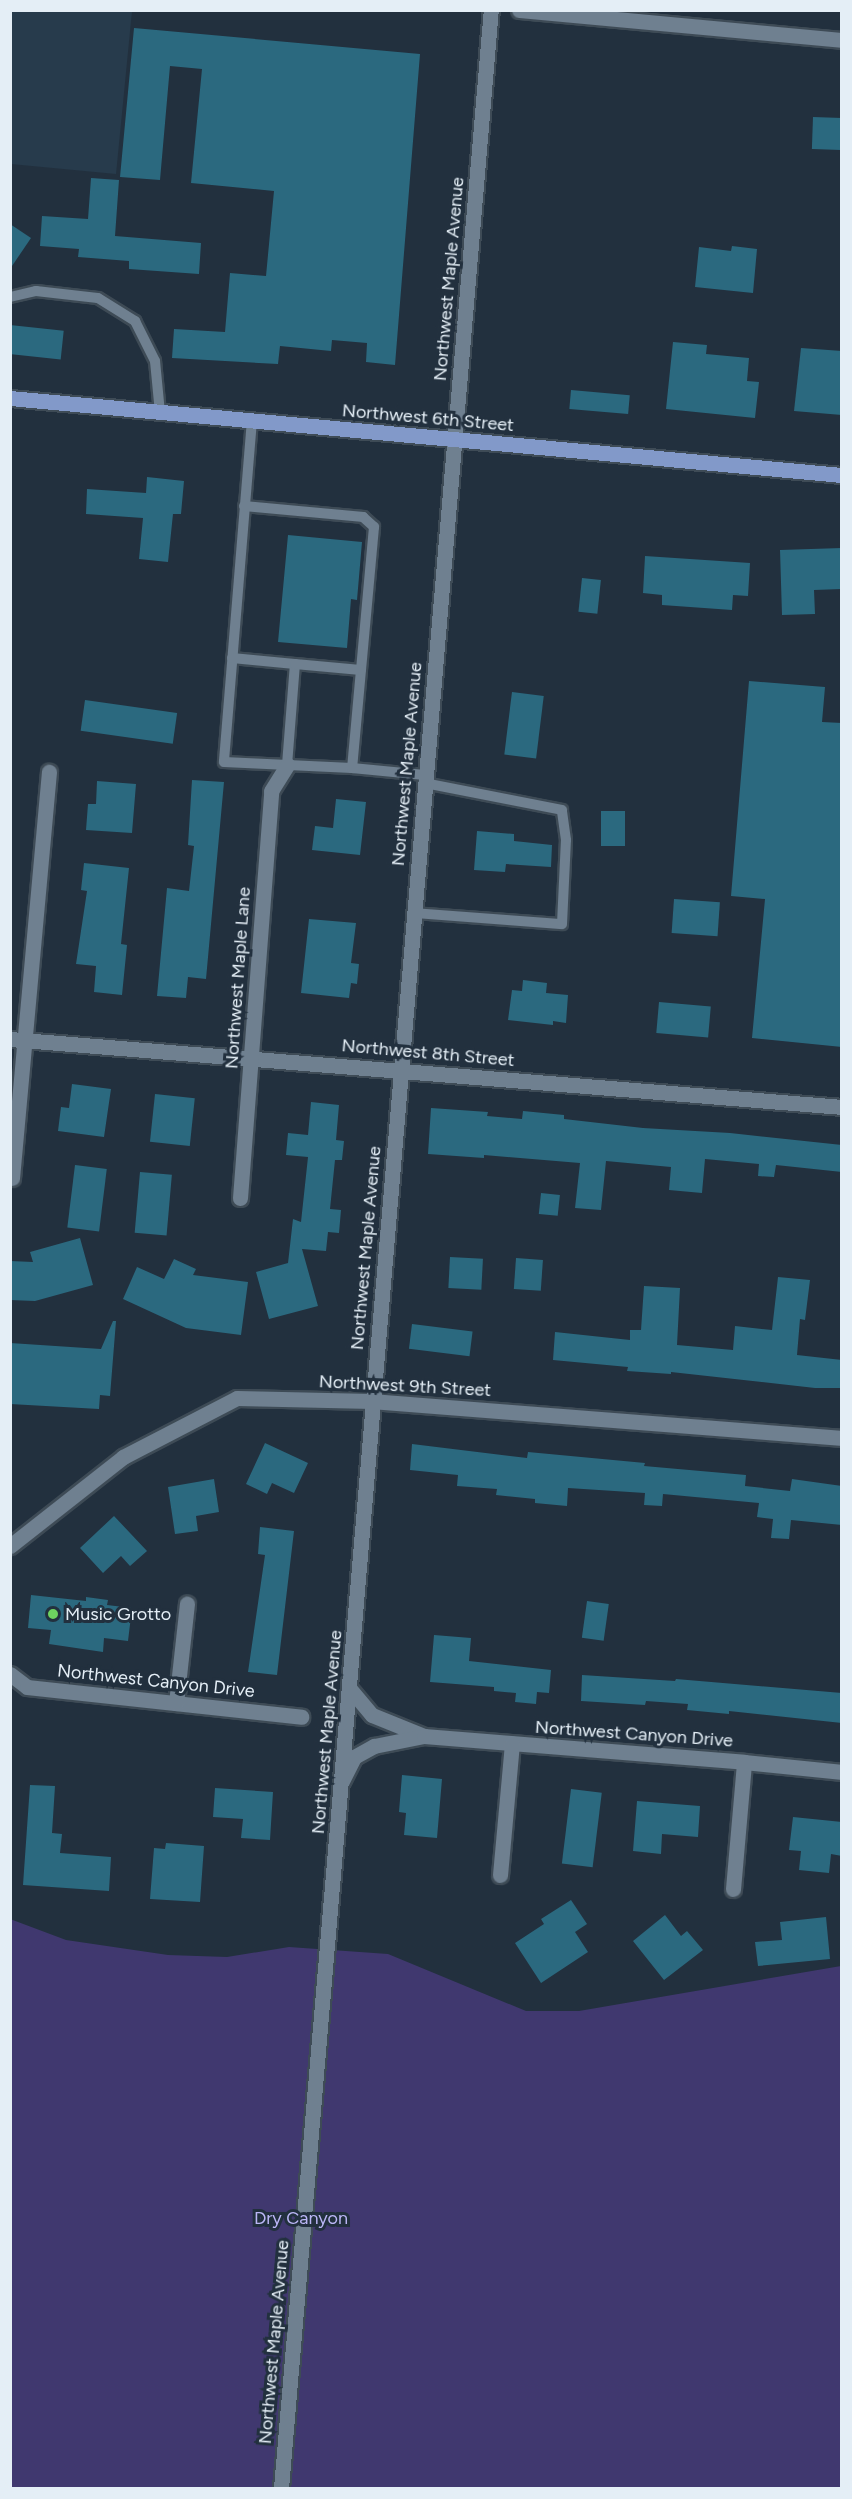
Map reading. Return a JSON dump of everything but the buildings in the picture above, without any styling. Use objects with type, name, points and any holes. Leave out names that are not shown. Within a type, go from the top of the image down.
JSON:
[{"type":"main road","name":"Northwest 6th Street","points":[[10,398],[842,475]]},
{"type":"street","name":"Northwest Maple Avenue","points":[[281,2488],[331,1923],[372,1401],[490,10]]},
{"type":"street","points":[[519,10],[842,40]]},
{"type":"street","name":"Northwest Maple Lane","points":[[240,1198],[271,792],[287,765]]},
{"type":"street","points":[[12,1178],[17,1039],[49,772]]},
{"type":"street","name":"Northwest 8th Street","points":[[17,1039],[842,1107]]},
{"type":"street","name":"Northwest 9th Street","points":[[10,1546],[123,1457],[237,1398],[372,1401],[842,1438]]},
{"type":"street","points":[[176,1703],[187,1604]]},
{"type":"street","name":"Northwest Canyon Drive","points":[[10,1674],[27,1687],[301,1717]]},
{"type":"street","name":"Northwest Canyon Drive","points":[[350,1689],[372,1715],[424,1736]]},
{"type":"street","name":"Northwest Canyon Drive","points":[[342,1782],[354,1757],[374,1746],[424,1736],[842,1772]]},
{"type":"street","points":[[500,1875],[512,1744]]},
{"type":"street","points":[[733,1889],[744,1762]]},
{"type":"lane","points":[[10,297],[36,291],[98,298],[135,321],[155,361],[160,413]]},
{"type":"lane","points":[[252,420],[224,762],[352,768],[424,779],[562,810],[566,840],[562,924],[414,913]]},
{"type":"lane","points":[[244,506],[363,517],[374,527],[352,768]]},
{"type":"lane","points":[[232,658],[361,670]]},
{"type":"lane","points":[[287,765],[295,664]]},
{"type":"shaded area","points":[[10,11],[132,11],[116,174],[11,164]]},
{"type":"green space","name":"Dry Canyon","points":[[10,1919],[66,1940],[168,1955],[227,1957],[289,1947],[388,1954],[526,2011],[579,2011],[841,1966],[841,2488],[11,2488]]},
{"type":"place","name":"Music Grotto","points":[[53,1614]]}]
